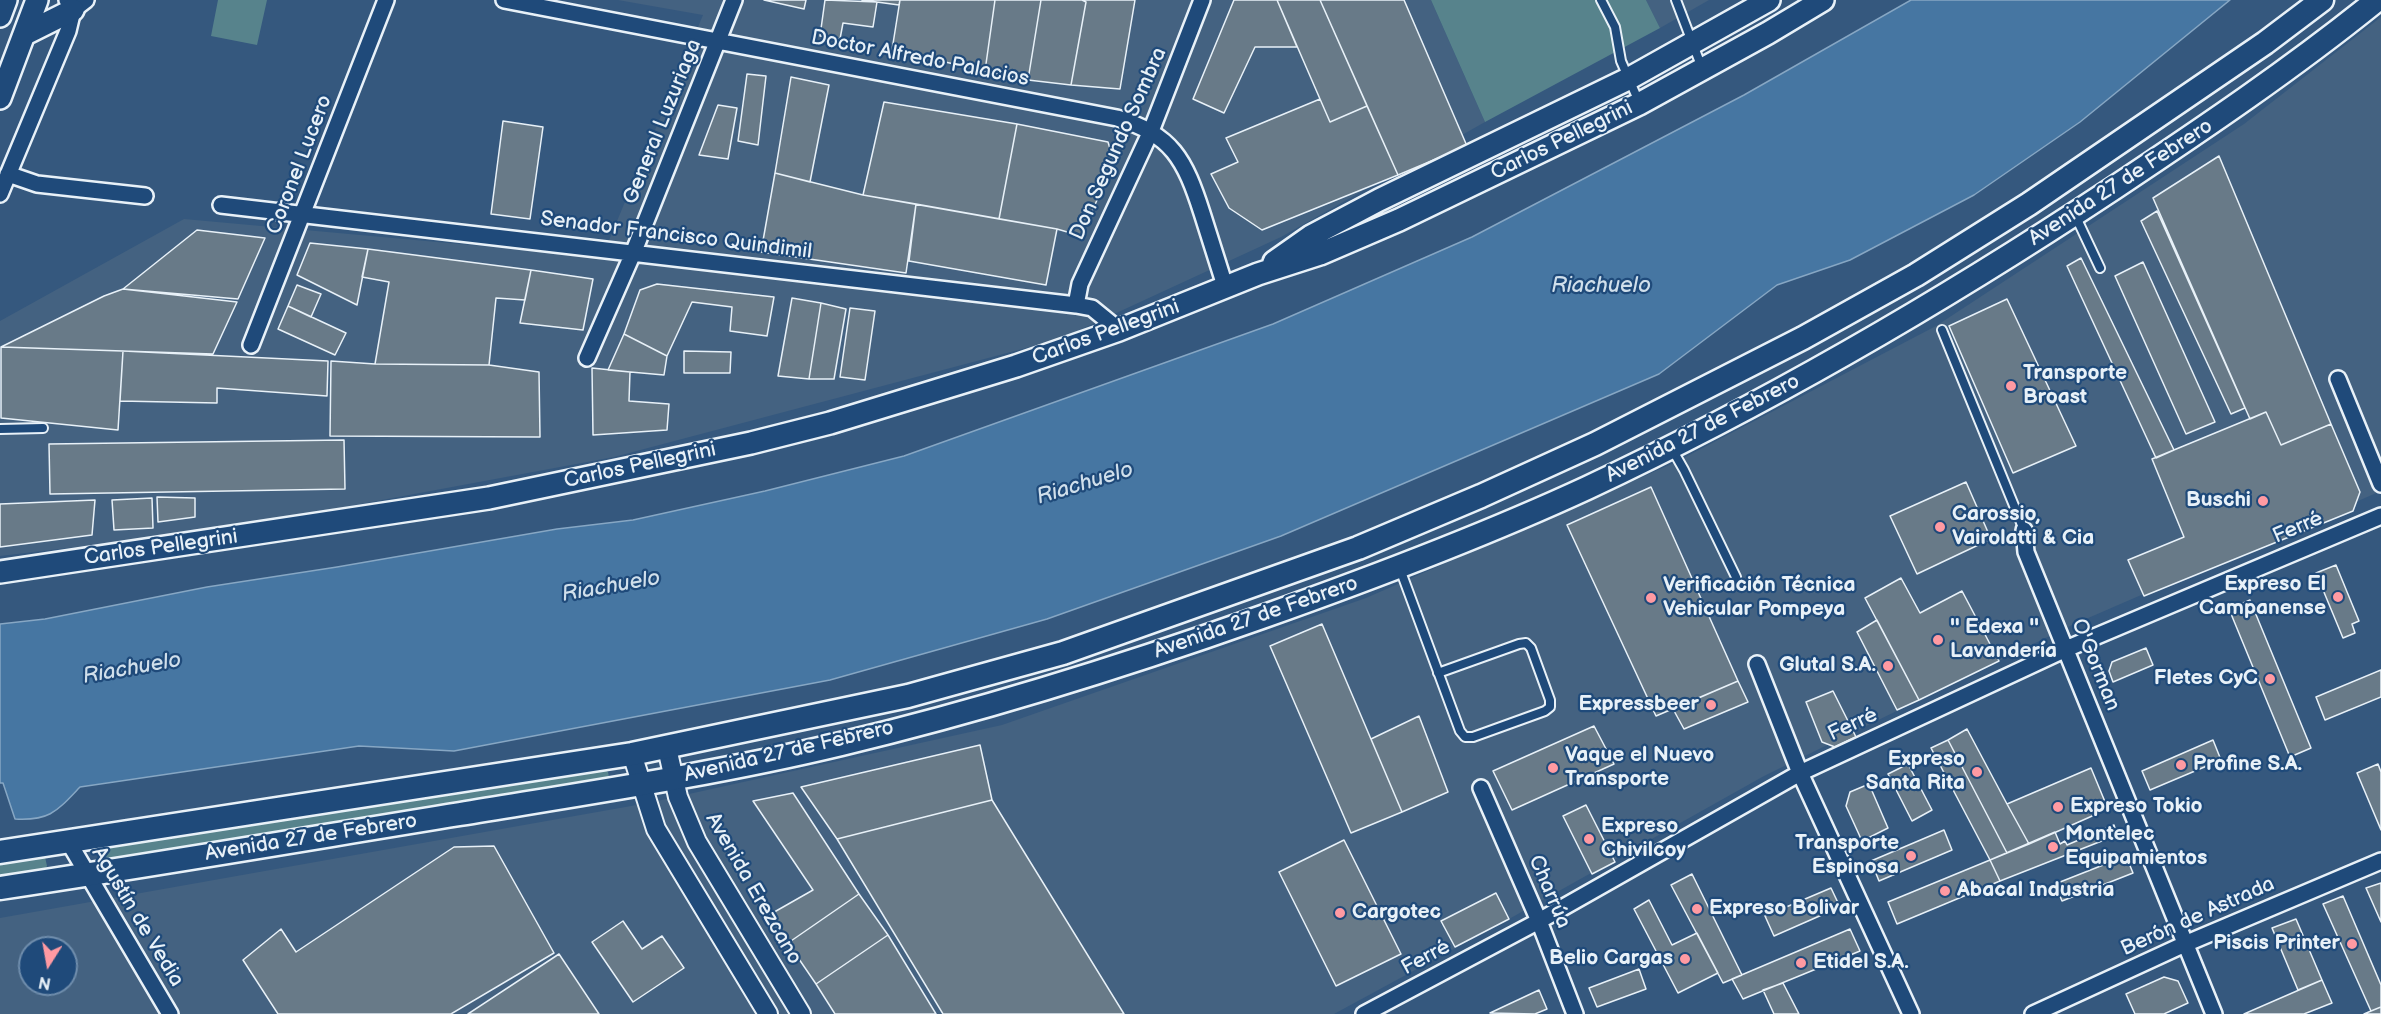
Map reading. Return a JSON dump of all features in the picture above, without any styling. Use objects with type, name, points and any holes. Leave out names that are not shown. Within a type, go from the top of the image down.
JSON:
[{"type":"main road","points":[[0,16],[6,0]]},
{"type":"main road","points":[[0,98],[37,0]]},
{"type":"main road","name":"Carlos Pellegrini","points":[[1258,274],[1311,236],[1628,79],[1769,0]]},
{"type":"main road","points":[[2228,112],[2201,76],[2203,70],[2239,45],[2265,43],[2322,0]]},
{"type":"main road","name":"Avenida 27 de Febrero","points":[[0,888],[640,784],[840,744],[1043,689],[1208,636],[1399,567],[1581,491],[1671,447],[1810,374],[1930,306],[2075,214],[2228,112],[2377,0]]},
{"type":"main road","name":"Carlos Pellegrini","points":[[0,572],[489,498],[751,443],[1016,366],[1119,330],[1226,289],[1258,274],[1320,254],[1399,220],[1639,104],[1816,2]]},
{"type":"main road","points":[[25,34],[75,3]]},
{"type":"main road","name":"Avenida 27 de Febrero","points":[[0,852],[667,748],[908,696],[1063,653],[1359,548],[1595,444],[1803,338],[1917,275],[2029,204],[2206,83]]},
{"type":"main road","points":[[1917,275],[1930,306]]},
{"type":"street","name":"Coronel Lucero","points":[[251,345],[386,0]]},
{"type":"street","name":"Doctor Alfredo Palacios","points":[[504,0],[1138,124],[1165,141],[1185,166],[1226,289]]},
{"type":"street","name":"General Luzuriaga","points":[[587,358],[634,252],[734,0]]},
{"type":"street","name":"Don Segundo Sombra","points":[[1076,305],[1080,284],[1150,131],[1202,0]]},
{"type":"street","points":[[0,194],[68,31],[75,3]]},
{"type":"street","points":[[8,174],[37,184],[145,196]]},
{"type":"street","name":"Senador Francisco Quindimil","points":[[221,205],[1076,305],[1092,308],[1119,330]]},
{"type":"street","points":[[2338,379],[2381,484]]},
{"type":"street","name":"Ferré","points":[[1364,1014],[1539,921],[1800,772],[2066,649],[2381,516]]},
{"type":"street","name":"O'Gorman","points":[[2024,530],[2026,552],[2214,1014]]},
{"type":"street","points":[[1757,664],[1800,772],[1911,1014]]},
{"type":"street","name":"Avenida Erezcano","points":[[667,748],[685,818],[697,842],[801,1014]]},
{"type":"street","points":[[632,754],[656,829],[768,1014]]},
{"type":"street","name":"Charrúa","points":[[1481,788],[1539,921],[1575,1014]]},
{"type":"street","name":"Agustín de Vedia","points":[[68,841],[170,1014]]},
{"type":"street","name":"Berón de Astrada","points":[[2033,1014],[2185,944],[2381,861]]},
{"type":"lane","points":[[1601,0],[1615,27],[1621,61],[1639,104]]},
{"type":"lane","points":[[1676,0],[1703,69]]},
{"type":"lane","points":[[2075,214],[2100,268]]},
{"type":"lane","name":"O'Gorman","points":[[1942,330],[2024,530]]},
{"type":"lane","points":[[0,429],[43,428]]},
{"type":"lane","points":[[1671,447],[1736,577]]},
{"type":"lane","points":[[1399,567],[1438,673],[1460,731],[1465,737],[1473,737],[1545,711],[1550,707],[1550,700],[1531,648],[1526,643],[1438,673]]},
{"type":"shaded area","points":[[618,0],[1431,0],[1485,122],[1281,237],[1060,339],[614,457],[220,530],[0,556],[0,321],[184,219],[602,257],[703,15]]},
{"type":"shaded area","points":[[1646,0],[1709,0],[1660,28]]},
{"type":"shaded area","points":[[2381,17],[2381,491],[2072,625],[1764,776],[1334,1014],[0,1014],[0,918],[648,803],[1002,725],[1366,598],[1674,463],[1936,326],[2244,124]]},
{"type":"green space","points":[[218,0],[267,0],[257,45],[211,36]]},
{"type":"green space","points":[[1431,0],[1646,0],[1660,28],[1485,122]]},
{"type":"green space","points":[[602,768],[608,772],[609,777],[605,782],[105,862],[99,859],[98,850],[102,844]]},
{"type":"green space","points":[[37,855],[45,857],[47,866],[44,871],[0,878],[0,861]]},
{"type":"water","name":"Riachuelo","points":[[1911,0],[2230,0],[2080,122],[1974,195],[1850,260],[1777,285],[1659,374],[1281,536],[1047,619],[830,680],[454,751],[359,746],[80,787],[52,813],[37,818],[15,819],[3,783],[0,783],[0,624],[45,619],[207,587],[557,529],[633,520],[765,491],[904,456],[1273,324],[1472,237],[1744,95]]},
{"type":"building","points":[[764,0],[806,0],[804,9]]},
{"type":"building","points":[[825,0],[877,2],[873,27],[843,23],[840,39],[820,36]]},
{"type":"building","points":[[862,0],[900,0],[899,5]]},
{"type":"building","points":[[900,0],[995,0],[985,71],[892,50]]},
{"type":"building","points":[[995,0],[1041,0],[1028,80],[985,71]]},
{"type":"building","points":[[1041,0],[1082,0],[1086,2],[1071,85],[1028,80]]},
{"type":"building","points":[[1082,0],[1135,0],[1120,89],[1071,85],[1086,2]]},
{"type":"building","points":[[1234,0],[1277,0],[1297,47],[1255,47],[1224,113],[1193,99]]},
{"type":"building","points":[[1277,0],[1320,0],[1367,106],[1330,122]]},
{"type":"building","points":[[1320,0],[1404,0],[1467,146],[1398,175]]},
{"type":"building","points":[[747,74],[766,76],[758,145],[738,141]]},
{"type":"building","points":[[791,77],[829,85],[810,182],[775,173]]},
{"type":"building","points":[[1320,99],[1330,122],[1367,106],[1398,175],[1262,230],[1229,208],[1211,174],[1238,162],[1226,138]]},
{"type":"building","points":[[884,102],[1017,124],[999,219],[863,195]]},
{"type":"building","points":[[718,105],[737,108],[728,159],[699,155]]},
{"type":"building","points":[[503,121],[543,127],[530,219],[491,214]]},
{"type":"building","points":[[1017,124],[1108,142],[1114,162],[1081,236],[1057,229],[999,219]]},
{"type":"building","points":[[2219,156],[2331,424],[2281,445],[2266,412],[2250,419],[2153,198]]},
{"type":"building","points":[[775,173],[863,195],[916,204],[906,273],[761,252]]},
{"type":"building","points":[[916,204],[1057,229],[1046,285],[909,261]]},
{"type":"building","points":[[2157,211],[2245,408],[2231,414],[2141,221]]},
{"type":"building","points":[[197,230],[265,238],[238,299],[123,289]]},
{"type":"building","points":[[310,243],[368,249],[357,305],[297,275]]},
{"type":"building","points":[[368,249],[531,270],[525,300],[496,298],[489,365],[375,364],[389,282],[362,277]]},
{"type":"building","points":[[2081,258],[2174,450],[2156,458],[2067,266]]},
{"type":"building","points":[[2143,262],[2215,422],[2186,434],[2115,276]]},
{"type":"building","points":[[531,270],[593,279],[583,330],[520,323]]},
{"type":"building","points":[[657,284],[774,297],[767,336],[730,331],[732,307],[692,302],[667,356],[624,334],[640,290]]},
{"type":"building","points":[[297,285],[321,294],[311,317],[288,306]]},
{"type":"building","points":[[123,289],[237,302],[213,354],[1,347],[104,296]]},
{"type":"building","points":[[792,298],[821,303],[809,379],[778,376]]},
{"type":"building","name":"Transporte Broast","points":[[2007,299],[2076,446],[2013,473],[1949,326]]},
{"type":"building","points":[[821,303],[846,309],[834,379],[809,379]]},
{"type":"building","points":[[288,306],[346,333],[335,355],[278,329]]},
{"type":"building","points":[[850,308],[875,311],[865,380],[840,377]]},
{"type":"building","points":[[624,334],[667,356],[664,375],[608,370]]},
{"type":"building","points":[[1,347],[123,351],[118,430],[1,418]]},
{"type":"building","points":[[123,351],[328,361],[327,396],[217,388],[217,403],[120,401]]},
{"type":"building","points":[[684,351],[731,352],[730,373],[684,373]]},
{"type":"building","points":[[331,361],[375,364],[489,365],[539,372],[540,437],[330,436]]},
{"type":"building","points":[[592,368],[630,372],[629,401],[669,404],[667,430],[593,435]]},
{"type":"building","name":"Buschi","points":[[2266,412],[2281,445],[2331,424],[2360,492],[2353,511],[2144,596],[2128,560],[2184,537],[2152,459]]},
{"type":"building","points":[[344,440],[345,489],[50,494],[49,444]]},
{"type":"building","name":"Carossio, Vairolatti & Cia","points":[[1966,482],[1991,539],[1917,574],[1890,516]]},
{"type":"building","name":"Verificación Técnica Vehicular Pompeya","points":[[1651,487],[1738,681],[1656,716],[1567,525]]},
{"type":"building","points":[[157,497],[195,498],[195,517],[158,522]]},
{"type":"building","points":[[152,498],[153,528],[114,530],[112,500]]},
{"type":"building","points":[[95,500],[92,535],[0,547],[0,504]]},
{"type":"building","name":"Expreso El Campanense","points":[[2336,565],[2359,621],[2352,624],[2355,633],[2343,638],[2316,573]]},
{"type":"building","name":"'' Edexa '' Lavandería","points":[[1901,578],[1920,613],[1962,591],[1999,661],[1919,700],[1865,598]]},
{"type":"building","name":"Fletes CyC","points":[[2250,600],[2311,748],[2290,757],[2229,609]]},
{"type":"building","name":"Glutal S.A.","points":[[1877,620],[1919,700],[1897,710],[1857,632]]},
{"type":"building","points":[[1322,624],[1402,812],[1351,833],[1270,646]]},
{"type":"building","points":[[2146,648],[2153,665],[2113,682],[2109,671],[2112,662]]},
{"type":"building","points":[[2381,670],[2381,697],[2325,720],[2316,697]]},
{"type":"building","name":"Expressbeer","points":[[1738,681],[1748,702],[1684,729],[1673,709]]},
{"type":"building","points":[[1833,691],[1856,737],[1835,747],[1822,742],[1806,702]]},
{"type":"building","points":[[1419,716],[1448,792],[1402,812],[1371,739]]},
{"type":"building","name":"Vaque el Nuevo Transporte","points":[[1594,726],[1614,764],[1512,810],[1493,771]]},
{"type":"building","name":"Expreso Santa Rita","points":[[1967,729],[2029,844],[2007,853],[1948,740]]},
{"type":"building","points":[[1948,740],[2007,853],[1990,860],[1931,748]]},
{"type":"building","name":"Profine S.A.","points":[[2213,740],[2221,760],[2150,790],[2142,771]]},
{"type":"building","points":[[980,745],[992,800],[837,839],[801,787]]},
{"type":"building","points":[[1908,764],[1932,810],[1912,821],[1888,774]]},
{"type":"building","points":[[2378,764],[2381,772],[2381,830],[2357,773]]},
{"type":"building","name":"Expreso Tokio","points":[[2091,768],[2108,809],[2029,844],[2007,804]]},
{"type":"building","points":[[1869,784],[1888,828],[1862,841],[1846,806],[1850,792]]},
{"type":"building","points":[[793,793],[859,894],[788,943],[769,915],[813,890],[753,801]]},
{"type":"building","points":[[992,800],[1124,1014],[943,1014],[837,839]]},
{"type":"building","name":"Expreso Chivilcoy","points":[[1586,805],[1615,862],[1592,874],[1563,816]]},
{"type":"building","points":[[2114,825],[2117,835],[2000,881],[1990,860],[2055,832],[2060,844],[2065,841],[2067,845]]},
{"type":"building","name":"Transporte Espinosa","points":[[1944,830],[1952,850],[1879,881],[1871,861]]},
{"type":"building","name":"Cargotec","points":[[1344,840],[1401,954],[1336,986],[1279,872]]},
{"type":"building","points":[[494,846],[554,953],[451,1014],[278,1014],[243,960],[281,929],[296,952],[454,847]]},
{"type":"building","points":[[2126,856],[2133,873],[2062,901],[2055,884]]},
{"type":"building","name":"Abacal Industria","points":[[1990,860],[2000,881],[1897,924],[1888,902]]},
{"type":"building","name":"Expreso Bolivar","points":[[1692,874],[1742,975],[1723,983],[1671,885]]},
{"type":"building","points":[[2381,883],[2381,922],[2366,888]]},
{"type":"building","points":[[1831,888],[1840,907],[1774,936],[1765,916]]},
{"type":"building","points":[[1496,893],[1509,919],[1455,947],[1441,921]]},
{"type":"building","points":[[859,894],[888,935],[816,984],[788,943]]},
{"type":"building","name":"Piscis Printer","points":[[2343,896],[2381,985],[2381,1007],[2371,1011],[2323,904]]},
{"type":"building","name":"Belio Cargas","points":[[1649,900],[1672,945],[1697,933],[1718,973],[1678,993],[1634,909]]},
{"type":"building","points":[[2296,919],[2322,980],[2298,990],[2272,928]]},
{"type":"building","points":[[623,921],[642,949],[662,936],[684,968],[633,1002],[592,942]]},
{"type":"building","name":"Etidel S.A.","points":[[1850,929],[1860,951],[1743,999],[1732,979]]},
{"type":"building","points":[[888,935],[936,1014],[835,1014],[816,984]]},
{"type":"building","points":[[559,954],[599,1014],[468,1014]]},
{"type":"building","points":[[1639,969],[1646,989],[1597,1007],[1589,988]]},
{"type":"building","points":[[2164,977],[2178,981],[2188,1003],[2164,1014],[2135,1014],[2126,994]]},
{"type":"building","points":[[2322,980],[2332,1003],[2304,1014],[2244,1014]]},
{"type":"building","points":[[1783,983],[1799,1014],[1774,1014],[1763,990]]},
{"type":"building","points":[[1539,990],[1547,1009],[1535,1014],[1490,1013]]},
{"type":"building","points":[[2381,1007],[2381,1014],[2364,1014],[2371,1011]]},
{"type":"place","name":"Transporte Broast","points":[[2011,386]]},
{"type":"place","name":"Buschi","points":[[2263,501]]},
{"type":"place","name":"Carossio, Vairolatti & Cia","points":[[1940,527]]},
{"type":"place","name":"Expreso El Campanense","points":[[2338,597]]},
{"type":"place","name":"Verificación Técnica Vehicular Pompeya","points":[[1651,598]]},
{"type":"place","name":"'' Edexa '' Lavandería","points":[[1938,640]]},
{"type":"place","name":"Glutal S.A.","points":[[1888,666]]},
{"type":"place","name":"Fletes CyC","points":[[2270,679]]},
{"type":"place","name":"Expressbeer","points":[[1711,705]]},
{"type":"place","name":"Profine S.A.","points":[[2181,765]]},
{"type":"place","name":"Vaque el Nuevo Transporte","points":[[1553,768]]},
{"type":"place","name":"Expreso Santa Rita","points":[[1977,772]]},
{"type":"place","name":"Expreso Tokio","points":[[2058,807]]},
{"type":"place","name":"Expreso Chivilcoy","points":[[1589,839]]},
{"type":"place","name":"Montelec Equipamientos","points":[[2053,847]]},
{"type":"place","name":"Transporte Espinosa","points":[[1911,856]]},
{"type":"place","name":"Abacal Industria","points":[[1945,891]]},
{"type":"place","name":"Expreso Bolivar","points":[[1697,909]]},
{"type":"place","name":"Cargotec","points":[[1340,913]]},
{"type":"place","name":"Piscis Printer","points":[[2352,944]]},
{"type":"place","name":"Belio Cargas","points":[[1685,959]]},
{"type":"place","name":"Etidel S.A.","points":[[1801,963]]}]
